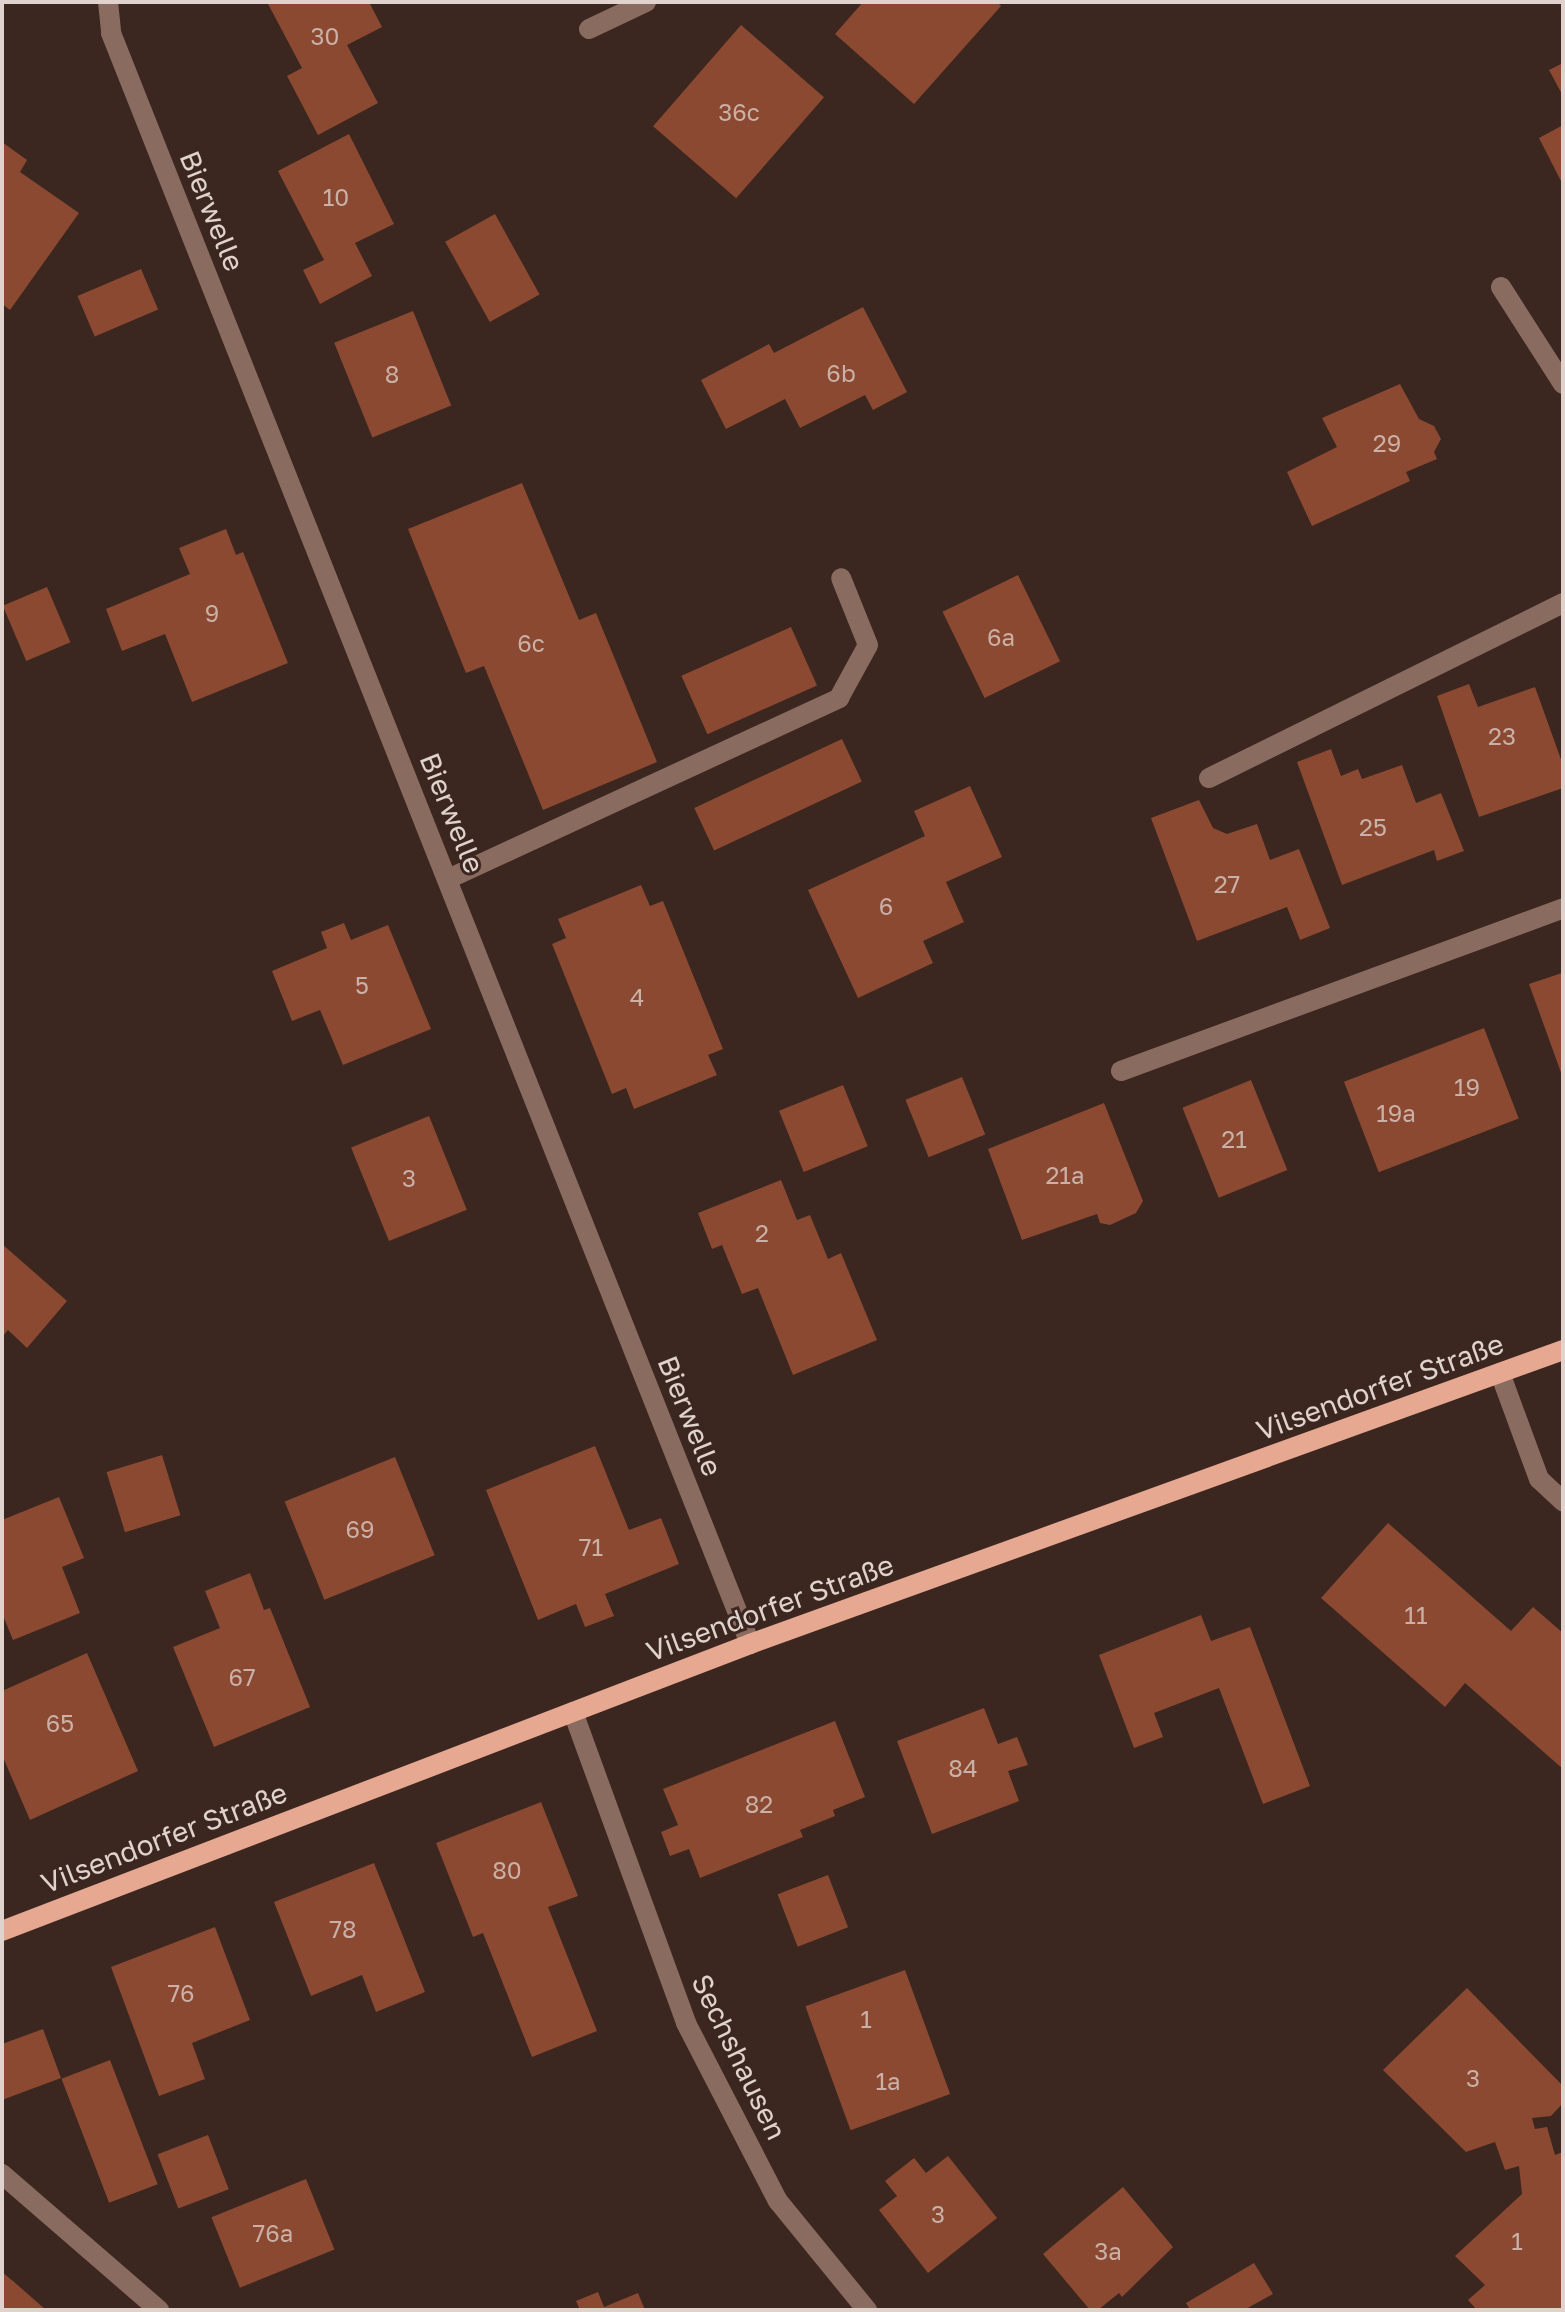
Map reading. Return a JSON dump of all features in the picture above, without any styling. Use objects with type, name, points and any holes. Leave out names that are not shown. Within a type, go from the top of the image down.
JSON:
[{"type":"main road","name":"Vilsendorfer Straße","points":[[2,1931],[750,1644],[1563,1350]]},
{"type":"street","name":"Bierwelle","points":[[108,2],[111,33],[750,1644]]},
{"type":"street","points":[[589,29],[646,2]]},
{"type":"street","points":[[1501,287],[1563,384]]},
{"type":"street","points":[[448,879],[839,698],[868,645],[841,578]]},
{"type":"street","points":[[1209,778],[1563,603]]},
{"type":"street","points":[[1121,1071],[1563,908]]},
{"type":"street","points":[[1500,1373],[1539,1479],[1563,1501]]},
{"type":"street","name":"Sechshausen","points":[[573,1712],[686,2023],[778,2201],[867,2310]]},
{"type":"street","points":[[2,2174],[159,2310]]},
{"type":"building","points":[[267,2],[369,2],[382,27],[347,45],[378,103],[318,135],[287,76],[302,68]]},
{"type":"building","points":[[863,2],[997,2],[1001,6],[914,104],[835,34]]},
{"type":"building","points":[[741,25],[824,97],[736,198],[653,126]]},
{"type":"building","points":[[1563,63],[1563,96],[1549,70]]},
{"type":"building","points":[[1563,125],[1563,185],[1539,138]]},
{"type":"building","points":[[349,134],[394,224],[355,243],[372,276],[320,304],[303,270],[324,260],[278,171]]},
{"type":"building","points":[[2,142],[27,160],[20,172],[79,213],[10,310],[2,304]]},
{"type":"building","points":[[495,214],[540,294],[490,322],[445,242]]},
{"type":"building","points":[[141,269],[158,310],[95,336],[77,296]]},
{"type":"building","points":[[863,307],[907,392],[873,410],[865,395],[800,428],[785,399],[726,429],[701,380],[769,344],[774,353]]},
{"type":"building","points":[[413,311],[451,406],[372,437],[334,343]]},
{"type":"building","points":[[1400,384],[1419,419],[1434,426],[1441,439],[1434,452],[1437,459],[1406,472],[1410,481],[1312,526],[1287,472],[1337,447],[1322,418]]},
{"type":"building","points":[[522,483],[579,620],[596,613],[657,762],[543,810],[484,666],[466,673],[408,529]]},
{"type":"building","points":[[226,529],[236,555],[243,552],[288,663],[192,702],[165,634],[122,651],[106,609],[190,574],[179,548]]},
{"type":"building","points":[[1018,575],[1060,661],[985,698],[943,612]]},
{"type":"building","points":[[47,587],[70,642],[26,661],[3,606]]},
{"type":"building","points":[[791,627],[817,685],[707,734],[681,676]]},
{"type":"building","points":[[1469,684],[1478,707],[1535,687],[1563,765],[1563,788],[1479,817],[1437,696]]},
{"type":"building","points":[[842,739],[862,782],[714,850],[694,808]]},
{"type":"building","points":[[1331,749],[1341,776],[1358,769],[1362,779],[1402,765],[1416,803],[1441,793],[1464,851],[1437,861],[1434,850],[1342,885],[1297,762]]},
{"type":"building","points":[[970,786],[1002,857],[946,882],[964,922],[923,941],[933,963],[858,998],[808,890],[925,836],[914,811]]},
{"type":"building","points":[[1199,800],[1213,828],[1227,834],[1257,824],[1270,860],[1299,849],[1330,928],[1300,940],[1287,907],[1197,941],[1151,818]]},
{"type":"building","points":[[641,885],[650,906],[663,901],[723,1049],[708,1055],[717,1075],[634,1109],[626,1088],[612,1094],[552,944],[566,938],[558,919]]},
{"type":"building","points":[[344,923],[351,940],[388,925],[431,1029],[343,1065],[320,1010],[292,1021],[272,971],[327,948],[321,932]]},
{"type":"building","points":[[1562,973],[1563,977],[1563,1078],[1529,984]]},
{"type":"building","points":[[1484,1028],[1519,1119],[1379,1172],[1344,1082]]},
{"type":"building","points":[[962,1077],[985,1134],[929,1157],[905,1100]]},
{"type":"building","points":[[1251,1080],[1287,1170],[1219,1198],[1182,1108]]},
{"type":"building","points":[[843,1085],[868,1146],[804,1172],[779,1111]]},
{"type":"building","points":[[1104,1103],[1143,1201],[1136,1213],[1110,1225],[1100,1223],[1097,1214],[1022,1240],[988,1149]]},
{"type":"building","points":[[429,1116],[467,1210],[389,1241],[351,1147]]},
{"type":"building","points":[[781,1180],[797,1220],[810,1215],[828,1259],[841,1253],[877,1340],[793,1375],[758,1288],[742,1294],[722,1245],[712,1249],[698,1213]]},
{"type":"building","points":[[2,1244],[67,1301],[27,1348],[8,1330],[2,1337]]},
{"type":"building","points":[[595,1446],[629,1530],[661,1518],[679,1564],[605,1594],[614,1616],[585,1627],[576,1604],[538,1620],[486,1490]]},
{"type":"building","points":[[162,1455],[180,1515],[125,1532],[107,1472]]},
{"type":"building","points":[[395,1457],[435,1555],[324,1600],[285,1502]]},
{"type":"building","points":[[59,1497],[84,1558],[62,1567],[80,1613],[13,1640],[2,1613],[2,1520]]},
{"type":"building","points":[[1388,1523],[1511,1631],[1533,1607],[1563,1633],[1563,1769],[1465,1683],[1445,1707],[1321,1598]]},
{"type":"building","points":[[250,1573],[264,1610],[270,1608],[310,1707],[214,1747],[173,1647],[220,1628],[205,1591]]},
{"type":"building","points":[[1201,1615],[1211,1641],[1250,1627],[1310,1786],[1263,1804],[1219,1688],[1154,1713],[1163,1737],[1134,1748],[1099,1655]]},
{"type":"building","points":[[87,1653],[138,1771],[30,1820],[2,1755],[2,1691]]},
{"type":"building","points":[[984,1708],[998,1744],[1017,1737],[1028,1765],[1008,1771],[1019,1801],[932,1834],[897,1741]]},
{"type":"building","points":[[835,1721],[865,1797],[833,1810],[835,1816],[800,1830],[803,1837],[700,1878],[689,1849],[670,1856],[661,1832],[678,1825],[663,1789]]},
{"type":"building","points":[[541,1802],[578,1896],[548,1907],[597,2031],[532,2057],[483,1933],[473,1937],[436,1843]]},
{"type":"building","points":[[374,1863],[425,1992],[376,2012],[362,1975],[311,1996],[274,1902]]},
{"type":"building","points":[[828,1875],[848,1927],[798,1947],[778,1894]]},
{"type":"building","points":[[215,1927],[250,2020],[192,2043],[205,2079],[159,2096],[111,1967]]},
{"type":"building","points":[[905,1970],[950,2094],[851,2130],[805,2006]]},
{"type":"building","points":[[1467,1988],[1563,2086],[1563,2103],[1551,2116],[1532,2118],[1535,2129],[1547,2127],[1555,2155],[1563,2152],[1563,2310],[1477,2310],[1468,2300],[1485,2285],[1455,2256],[1522,2194],[1519,2166],[1505,2170],[1495,2142],[1466,2152],[1383,2070]]},
{"type":"building","points":[[43,2029],[61,2078],[2,2100],[2,2044]]},
{"type":"building","points":[[110,2060],[158,2184],[109,2203],[61,2079]]},
{"type":"building","points":[[208,2135],[229,2189],[178,2208],[158,2154]]},
{"type":"building","points":[[948,2156],[997,2218],[928,2273],[879,2210],[897,2196],[885,2181],[914,2158],[926,2173]]},
{"type":"building","points":[[306,2179],[334,2249],[240,2288],[211,2217]]},
{"type":"building","points":[[1123,2187],[1173,2247],[1122,2297],[1119,2293],[1098,2310],[1090,2310],[1043,2254]]},
{"type":"building","points":[[1254,2263],[1273,2294],[1244,2310],[1185,2310],[1189,2308],[1186,2303]]},
{"type":"building","points":[[2,2272],[13,2281],[46,2310],[2,2310]]},
{"type":"building","points":[[598,2292],[604,2307],[638,2293],[645,2310],[580,2310],[576,2301]]}]
